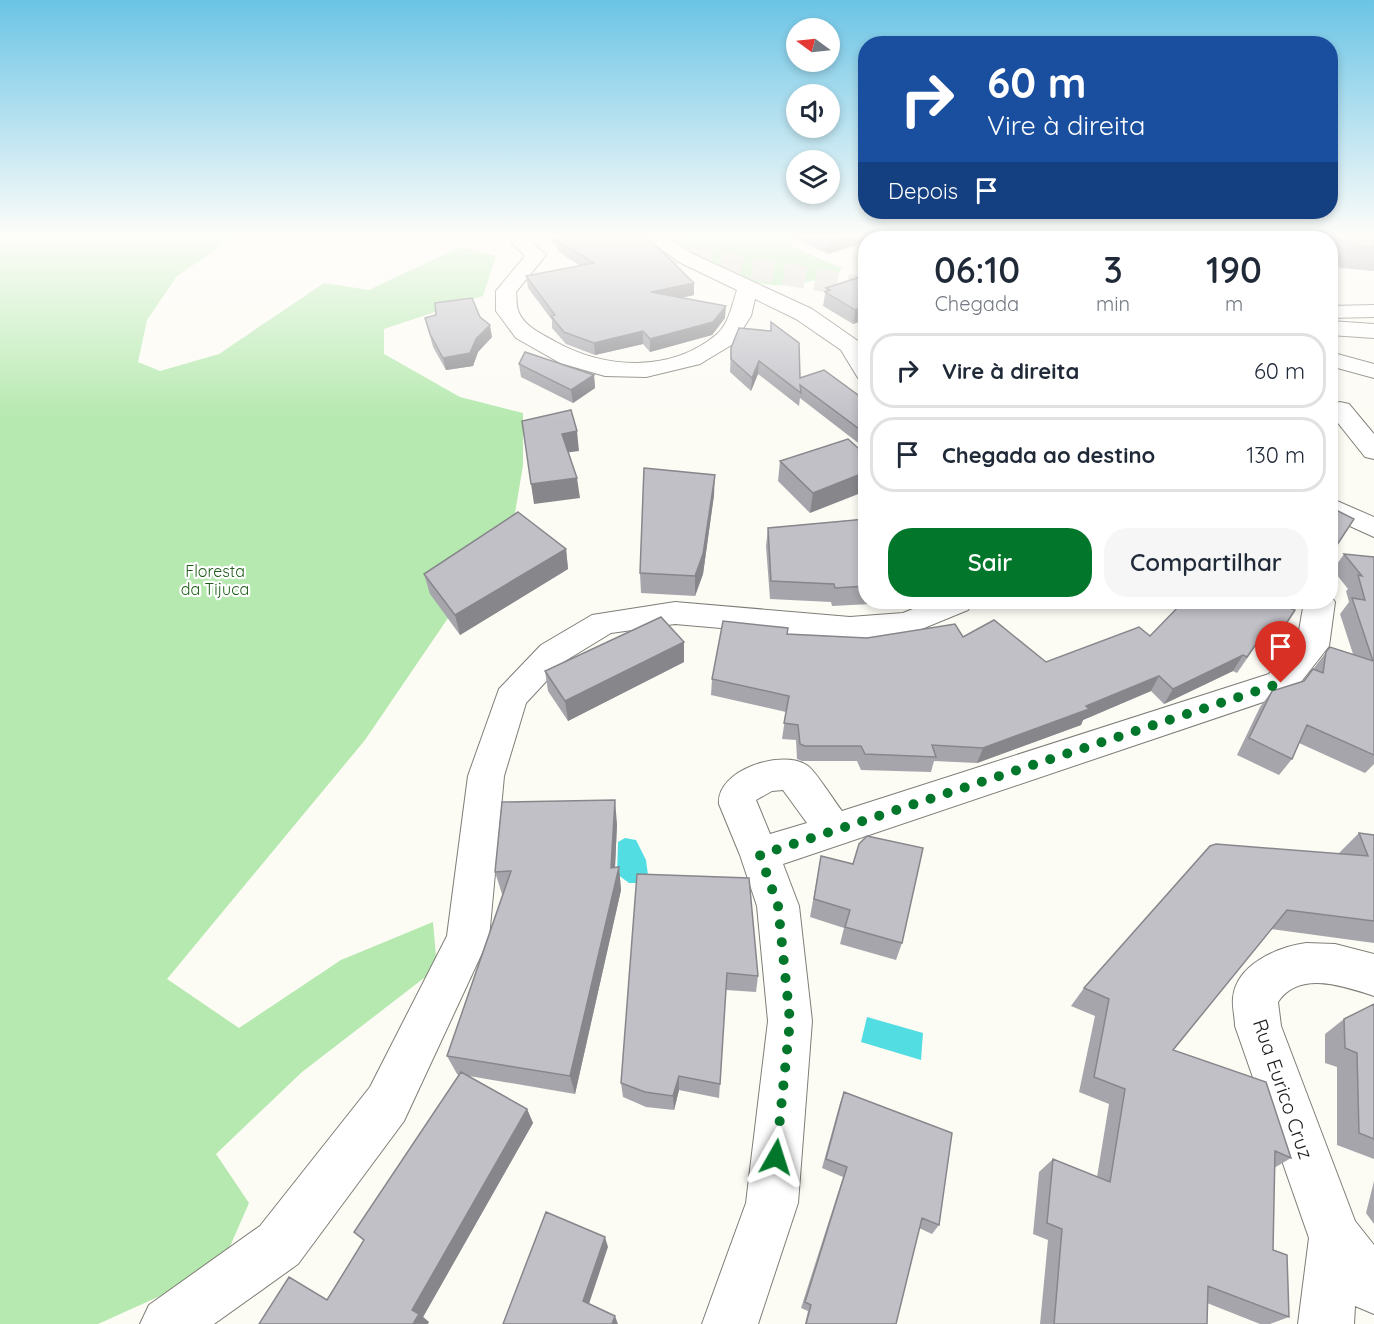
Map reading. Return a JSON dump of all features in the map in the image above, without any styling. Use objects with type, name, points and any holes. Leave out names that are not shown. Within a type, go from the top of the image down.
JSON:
[{"type":"main road","points":[[506,298],[507,311],[524,333],[568,358],[604,369],[646,370],[692,359],[725,339],[740,316],[745,298]]},
{"type":"main road","points":[[770,298],[804,314],[858,347]]},
{"type":"main road","points":[[1338,317],[1373,338]]},
{"type":"main road","points":[[1338,329],[1373,338]]},
{"type":"main road","points":[[1338,346],[1373,338]]},
{"type":"main road","points":[[1340,362],[1373,338]]},
{"type":"main road","points":[[1340,409],[1374,451]]},
{"type":"main road","points":[[1338,510],[1374,528]]},
{"type":"main road","points":[[168,1324],[279,1245],[387,1104],[468,938],[486,776],[511,698],[553,653],[603,623],[675,613],[850,628],[907,624],[941,609]]},
{"type":"main road","points":[[760,855],[1281,683],[1313,646],[1318,609]]},
{"type":"main road","points":[[730,1324],[772,1203],[790,1021],[778,906],[760,855],[738,804],[737,795],[743,788],[787,773],[795,777],[834,831]]},
{"type":"main road","name":"Rua Eurico Cruz","points":[[1335,1238],[1258,1026],[1255,997],[1270,977],[1290,965],[1316,962],[1374,975]]},
{"type":"main road","points":[[1335,1238],[1374,1287]]},
{"type":"main road","points":[[1326,1324],[1335,1238]]},
{"type":"green space","name":"Floresta da Tijuca","points":[[0,298],[162,298],[147,320],[138,362],[160,371],[219,354],[302,298],[478,298],[384,329],[384,354],[460,397],[523,413],[523,465],[510,543],[448,618],[365,740],[167,979],[239,1028],[341,960],[433,922],[437,968],[302,1072],[216,1154],[249,1203],[220,1269],[98,1324],[0,1324]]},
{"type":"water","points":[[625,838],[636,840],[646,860],[648,875],[643,883],[629,883],[617,874],[618,842]]},
{"type":"water","points":[[867,1017],[923,1033],[921,1060],[861,1042]]},
{"type":"building","points":[[472,298],[480,317],[490,325],[476,339],[470,353],[443,358],[430,334],[425,318],[436,315],[435,303]]},
{"type":"building","points":[[542,298],[682,298],[726,306],[713,322],[650,339],[643,331],[594,343],[564,332],[551,316],[555,315]]},
{"type":"building","points":[[835,298],[858,298],[858,309],[855,310]]},
{"type":"building","points":[[771,322],[799,343],[800,378],[824,370],[858,395],[858,428],[800,385],[801,393],[759,361],[752,378],[731,359],[731,348],[739,328],[771,331]]},
{"type":"building","points":[[525,352],[594,375],[571,390],[519,364]]},
{"type":"building","points":[[571,410],[577,431],[562,434],[577,478],[531,484],[522,421]]},
{"type":"building","points":[[848,439],[858,448],[858,475],[813,493],[780,461]]},
{"type":"building","points":[[644,468],[715,475],[703,554],[695,576],[640,573]]},
{"type":"building","points":[[1338,511],[1354,519],[1338,543]]},
{"type":"building","points":[[518,512],[566,549],[455,615],[424,574]]},
{"type":"building","points":[[858,520],[858,587],[835,588],[834,584],[771,581],[768,528]]},
{"type":"building","points":[[1344,554],[1374,557],[1374,755],[1307,725],[1292,759],[1249,738],[1272,691],[1304,681],[1313,669],[1323,673],[1326,652],[1330,647],[1373,661],[1352,598],[1365,600],[1358,575],[1362,576]]},
{"type":"building","points":[[1176,609],[1295,610],[1280,633],[1267,628],[1247,657],[1243,655],[1173,689],[1159,676],[1086,706],[1089,709],[983,748],[932,745],[936,757],[865,754],[861,746],[805,746],[800,744],[798,725],[784,723],[789,696],[712,679],[723,621],[788,628],[787,634],[867,638],[955,624],[963,637],[994,620],[1046,662],[1139,627],[1150,636]]},
{"type":"building","points":[[661,617],[684,642],[565,701],[545,671]]},
{"type":"building","points":[[615,800],[611,868],[619,867],[570,1076],[447,1056],[511,871],[495,872],[502,802]]},
{"type":"building","points":[[1359,833],[1374,835],[1374,921],[1287,910],[1173,1050],[1266,1082],[1291,1158],[1275,1151],[1273,1250],[1287,1255],[1289,1317],[1208,1286],[1207,1324],[1054,1324],[1062,1229],[1047,1223],[1053,1159],[1110,1182],[1125,1089],[1094,1077],[1109,999],[1084,988],[1210,846],[1216,844],[1368,856]]},
{"type":"building","points":[[867,836],[923,848],[902,943],[845,927],[850,910],[814,899],[821,856],[853,864],[859,844]]},
{"type":"building","points":[[637,874],[749,878],[758,976],[727,973],[720,1084],[679,1076],[673,1096],[645,1092],[621,1083]]},
{"type":"building","points":[[1374,1004],[1374,1139],[1359,1133],[1357,1053],[1345,1048],[1344,1019]]},
{"type":"building","points":[[461,1072],[527,1109],[412,1310],[419,1314],[413,1324],[259,1324],[289,1277],[327,1300],[364,1240],[354,1232]]},
{"type":"building","points":[[844,1092],[952,1133],[939,1225],[922,1218],[896,1324],[806,1324],[811,1305],[805,1302],[847,1167],[826,1159]]},
{"type":"building","points":[[546,1212],[605,1237],[583,1301],[615,1316],[612,1324],[503,1324]]},
{"type":"route","points":[[776,1157],[790,1021],[778,906],[760,855],[1281,683]]}]
